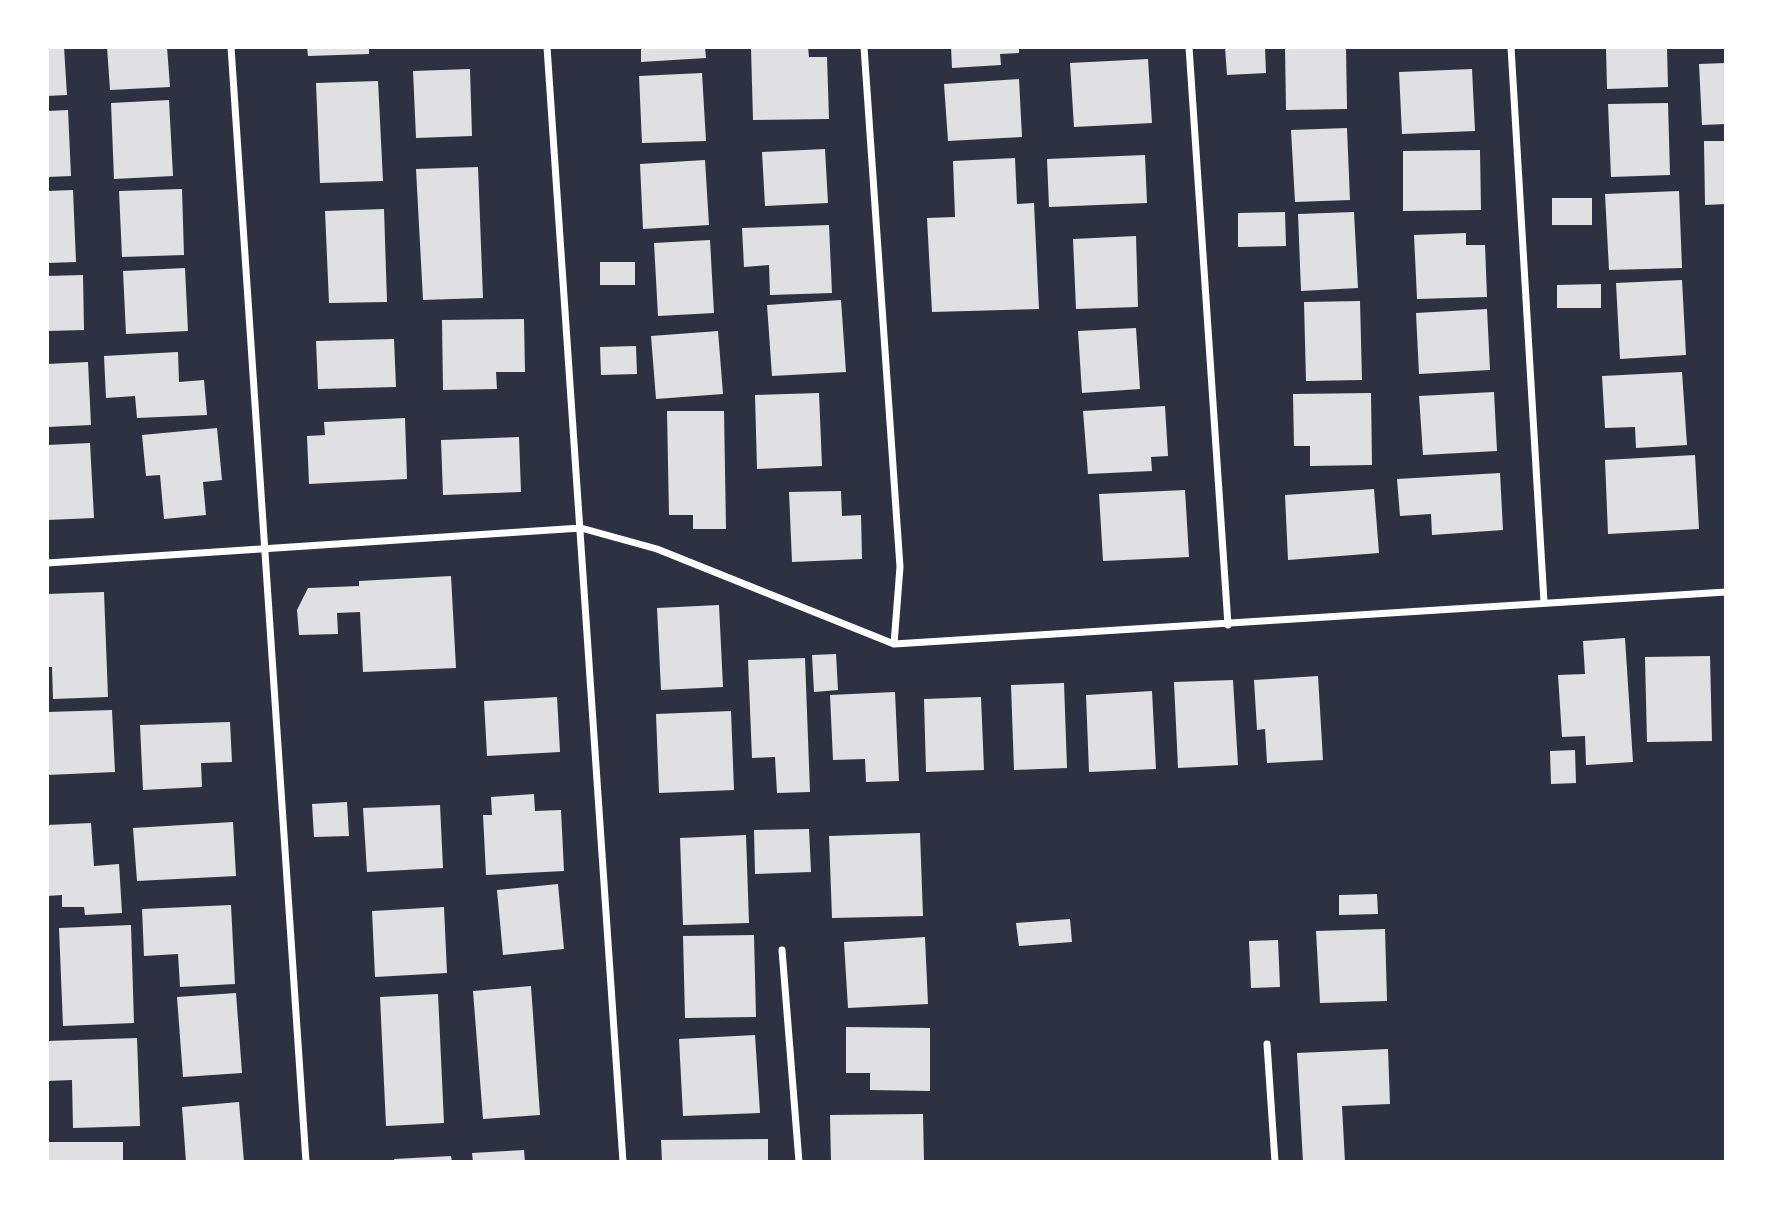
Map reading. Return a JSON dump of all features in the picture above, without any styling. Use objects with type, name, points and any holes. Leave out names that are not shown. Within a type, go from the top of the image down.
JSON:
[{"type":"street","points":[[231,47],[306,1162]]},
{"type":"street","points":[[547,47],[622,1162]]},
{"type":"street","points":[[864,47],[900,567],[894,644]]},
{"type":"street","points":[[1189,47],[1228,625]]},
{"type":"street","points":[[1511,47],[1544,602]]},
{"type":"street","points":[[47,563],[265,551],[581,528],[657,549],[894,644],[1726,592]]},
{"type":"street","points":[[782,950],[799,1162]]},
{"type":"street","points":[[1267,1044],[1275,1162]]},
{"type":"building","points":[[47,47],[64,47],[67,95],[47,96]]},
{"type":"building","points":[[107,47],[167,47],[170,87],[110,90]]},
{"type":"building","points":[[307,47],[369,47],[369,54],[308,56]]},
{"type":"building","points":[[641,47],[705,47],[706,58],[641,62]]},
{"type":"building","points":[[808,47],[809,57],[827,57],[829,119],[753,120],[751,48]]},
{"type":"building","points":[[951,47],[1019,47],[1019,53],[1000,54],[1001,65],[952,68]]},
{"type":"building","points":[[1225,47],[1265,47],[1266,73],[1227,75]]},
{"type":"building","points":[[1285,47],[1346,47],[1347,109],[1286,110]]},
{"type":"building","points":[[1606,47],[1667,47],[1668,87],[1607,89]]},
{"type":"building","points":[[1148,59],[1152,123],[1074,127],[1070,63]]},
{"type":"building","points":[[1726,63],[1726,124],[1702,125],[1699,64]]},
{"type":"building","points":[[470,69],[472,136],[416,138],[413,71]]},
{"type":"building","points":[[1472,69],[1475,131],[1402,134],[1399,72]]},
{"type":"building","points":[[702,73],[706,141],[642,143],[639,76]]},
{"type":"building","points":[[1019,79],[1022,137],[948,141],[944,84]]},
{"type":"building","points":[[378,81],[383,181],[320,183],[316,83]]},
{"type":"building","points":[[169,100],[173,176],[114,179],[111,103]]},
{"type":"building","points":[[1668,103],[1670,175],[1611,177],[1608,104]]},
{"type":"building","points":[[68,110],[71,176],[47,177],[47,111]]},
{"type":"building","points":[[1347,128],[1350,200],[1295,202],[1291,130]]},
{"type":"building","points":[[1704,141],[1726,141],[1726,204],[1705,205]]},
{"type":"building","points":[[825,149],[828,203],[765,206],[762,152]]},
{"type":"building","points":[[1480,150],[1481,210],[1403,211],[1403,151]]},
{"type":"building","points":[[1145,155],[1147,203],[1049,207],[1047,159]]},
{"type":"building","points":[[1015,158],[1017,204],[1034,203],[1039,309],[932,312],[927,218],[955,217],[953,161]]},
{"type":"building","points":[[705,160],[709,225],[643,229],[640,164]]},
{"type":"building","points":[[478,167],[483,298],[423,300],[416,169]]},
{"type":"building","points":[[182,189],[184,255],[122,257],[119,191]]},
{"type":"building","points":[[73,190],[76,262],[47,263],[47,191]]},
{"type":"building","points":[[1679,191],[1682,268],[1609,270],[1605,194]]},
{"type":"building","points":[[1552,198],[1592,198],[1592,225],[1552,225]]},
{"type":"building","points":[[384,209],[387,302],[329,303],[325,211]]},
{"type":"building","points":[[1285,212],[1286,246],[1238,247],[1238,213]]},
{"type":"building","points":[[1354,212],[1358,288],[1301,291],[1298,214]]},
{"type":"building","points":[[829,225],[832,293],[770,295],[769,265],[744,267],[742,228]]},
{"type":"building","points":[[1466,233],[1466,245],[1485,245],[1487,297],[1417,299],[1414,235]]},
{"type":"building","points":[[1136,236],[1138,307],[1076,309],[1073,239]]},
{"type":"building","points":[[710,240],[714,313],[658,316],[654,243]]},
{"type":"building","points":[[600,262],[635,262],[635,285],[600,285]]},
{"type":"building","points":[[185,268],[188,331],[126,334],[123,271]]},
{"type":"building","points":[[83,275],[84,330],[47,331],[47,276]]},
{"type":"building","points":[[1682,280],[1686,355],[1620,359],[1616,283]]},
{"type":"building","points":[[1601,284],[1601,308],[1557,308],[1557,285]]},
{"type":"building","points":[[841,300],[846,372],[772,376],[767,305]]},
{"type":"building","points":[[1360,301],[1362,380],[1306,381],[1304,302]]},
{"type":"building","points":[[1487,309],[1490,370],[1419,374],[1416,313]]},
{"type":"building","points":[[524,319],[525,372],[496,372],[497,389],[443,390],[442,320]]},
{"type":"building","points":[[1136,328],[1140,389],[1082,393],[1078,331]]},
{"type":"building","points":[[718,331],[723,394],[656,399],[651,336]]},
{"type":"building","points":[[394,339],[396,387],[318,389],[316,341]]},
{"type":"building","points":[[636,346],[637,374],[601,375],[600,347]]},
{"type":"building","points":[[178,352],[179,382],[204,380],[207,415],[137,418],[135,396],[106,398],[104,356]]},
{"type":"building","points":[[88,362],[91,425],[47,427],[47,364]]},
{"type":"building","points":[[1682,372],[1687,445],[1636,448],[1635,427],[1605,428],[1602,376]]},
{"type":"building","points":[[1494,392],[1497,451],[1423,455],[1419,396]]},
{"type":"building","points":[[819,393],[822,466],[757,469],[755,395]]},
{"type":"building","points":[[1371,393],[1372,465],[1310,466],[1310,446],[1294,446],[1293,394]]},
{"type":"building","points":[[1165,406],[1168,456],[1151,457],[1152,471],[1088,474],[1083,411]]},
{"type":"building","points":[[667,411],[724,411],[726,529],[693,529],[693,515],[669,515]]},
{"type":"building","points":[[405,418],[407,479],[309,484],[307,436],[325,435],[324,422]]},
{"type":"building","points":[[217,428],[222,480],[203,482],[206,515],[164,519],[160,475],[146,476],[142,435]]},
{"type":"building","points":[[519,437],[521,492],[443,495],[441,440]]},
{"type":"building","points":[[90,443],[94,518],[47,520],[47,445]]},
{"type":"building","points":[[1695,455],[1699,529],[1608,534],[1605,460]]},
{"type":"building","points":[[1500,473],[1503,530],[1432,535],[1431,514],[1400,516],[1397,479]]},
{"type":"building","points":[[1374,489],[1379,553],[1288,560],[1285,495]]},
{"type":"building","points":[[1185,490],[1189,557],[1103,561],[1099,494]]},
{"type":"building","points":[[841,491],[842,516],[861,515],[862,559],[792,562],[789,492]]},
{"type":"building","points":[[451,576],[456,668],[363,672],[360,612],[337,613],[338,634],[299,635],[297,610],[308,588],[359,586],[359,581]]},
{"type":"building","points":[[104,592],[108,697],[53,699],[52,667],[47,667],[47,594]]},
{"type":"building","points":[[719,605],[723,687],[661,690],[657,608]]},
{"type":"building","points":[[1625,638],[1633,762],[1586,765],[1585,736],[1562,737],[1558,675],[1585,674],[1583,641]]},
{"type":"building","points":[[836,654],[838,690],[814,692],[812,655]]},
{"type":"building","points":[[1710,656],[1712,741],[1647,742],[1645,657]]},
{"type":"building","points":[[805,658],[810,792],[777,793],[775,757],[752,758],[748,660]]},
{"type":"building","points":[[1318,676],[1323,760],[1267,763],[1265,729],[1257,730],[1254,680]]},
{"type":"building","points":[[1233,680],[1238,765],[1178,768],[1174,682]]},
{"type":"building","points":[[1064,683],[1067,768],[1014,770],[1011,685]]},
{"type":"building","points":[[1152,691],[1156,769],[1089,772],[1086,695]]},
{"type":"building","points":[[895,692],[899,781],[866,782],[865,759],[833,760],[830,695]]},
{"type":"building","points":[[557,697],[560,752],[487,756],[484,701]]},
{"type":"building","points":[[981,697],[984,770],[926,772],[924,699]]},
{"type":"building","points":[[112,710],[115,772],[47,775],[47,712]]},
{"type":"building","points":[[731,711],[734,790],[659,793],[656,714]]},
{"type":"building","points":[[230,722],[232,762],[201,763],[202,787],[143,790],[140,725]]},
{"type":"building","points":[[1575,750],[1576,783],[1551,784],[1550,751]]},
{"type":"building","points":[[534,794],[535,811],[561,810],[564,871],[486,875],[483,815],[492,815],[491,797]]},
{"type":"building","points":[[347,802],[349,836],[314,837],[312,804]]},
{"type":"building","points":[[440,805],[443,868],[367,872],[363,808]]},
{"type":"building","points":[[233,822],[236,876],[137,881],[133,828]]},
{"type":"building","points":[[91,823],[94,866],[119,864],[122,913],[85,915],[84,907],[62,907],[62,895],[47,896],[47,825]]},
{"type":"building","points":[[809,829],[811,872],[755,874],[754,830]]},
{"type":"building","points":[[920,833],[923,916],[832,918],[829,836]]},
{"type":"building","points":[[746,835],[749,923],[683,925],[680,838]]},
{"type":"building","points":[[558,884],[564,949],[503,955],[497,890]]},
{"type":"building","points":[[1377,894],[1378,914],[1339,915],[1339,895]]},
{"type":"building","points":[[231,905],[235,984],[180,987],[178,954],[144,956],[142,909]]},
{"type":"building","points":[[444,907],[447,973],[375,977],[372,911]]},
{"type":"building","points":[[1070,919],[1072,942],[1019,946],[1016,923]]},
{"type":"building","points":[[131,925],[134,1023],[63,1026],[59,928]]},
{"type":"building","points":[[1385,929],[1387,1001],[1320,1003],[1316,931]]},
{"type":"building","points":[[754,935],[756,1017],[685,1018],[683,936]]},
{"type":"building","points":[[925,937],[928,1004],[848,1008],[844,942]]},
{"type":"building","points":[[1278,940],[1280,987],[1251,988],[1249,941]]},
{"type":"building","points":[[531,986],[540,1115],[483,1119],[473,991]]},
{"type":"building","points":[[236,993],[242,1073],[183,1077],[177,997]]},
{"type":"building","points":[[438,994],[444,1123],[386,1126],[380,997]]},
{"type":"building","points":[[846,1027],[930,1028],[930,1091],[870,1090],[870,1073],[846,1073]]},
{"type":"building","points":[[755,1035],[760,1113],[683,1116],[679,1039]]},
{"type":"building","points":[[137,1038],[140,1126],[73,1128],[72,1080],[47,1081],[47,1041]]},
{"type":"building","points":[[1388,1049],[1390,1104],[1342,1106],[1345,1162],[1303,1162],[1297,1053]]},
{"type":"building","points":[[239,1102],[244,1162],[186,1162],[182,1107]]},
{"type":"building","points":[[923,1114],[924,1162],[831,1162],[830,1115]]},
{"type":"building","points":[[768,1139],[768,1162],[662,1162],[661,1140]]},
{"type":"building","points":[[47,1142],[123,1142],[123,1162],[47,1162]]},
{"type":"building","points":[[524,1150],[525,1162],[473,1162],[472,1153]]},
{"type":"building","points":[[451,1156],[452,1162],[395,1162],[394,1159]]}]
